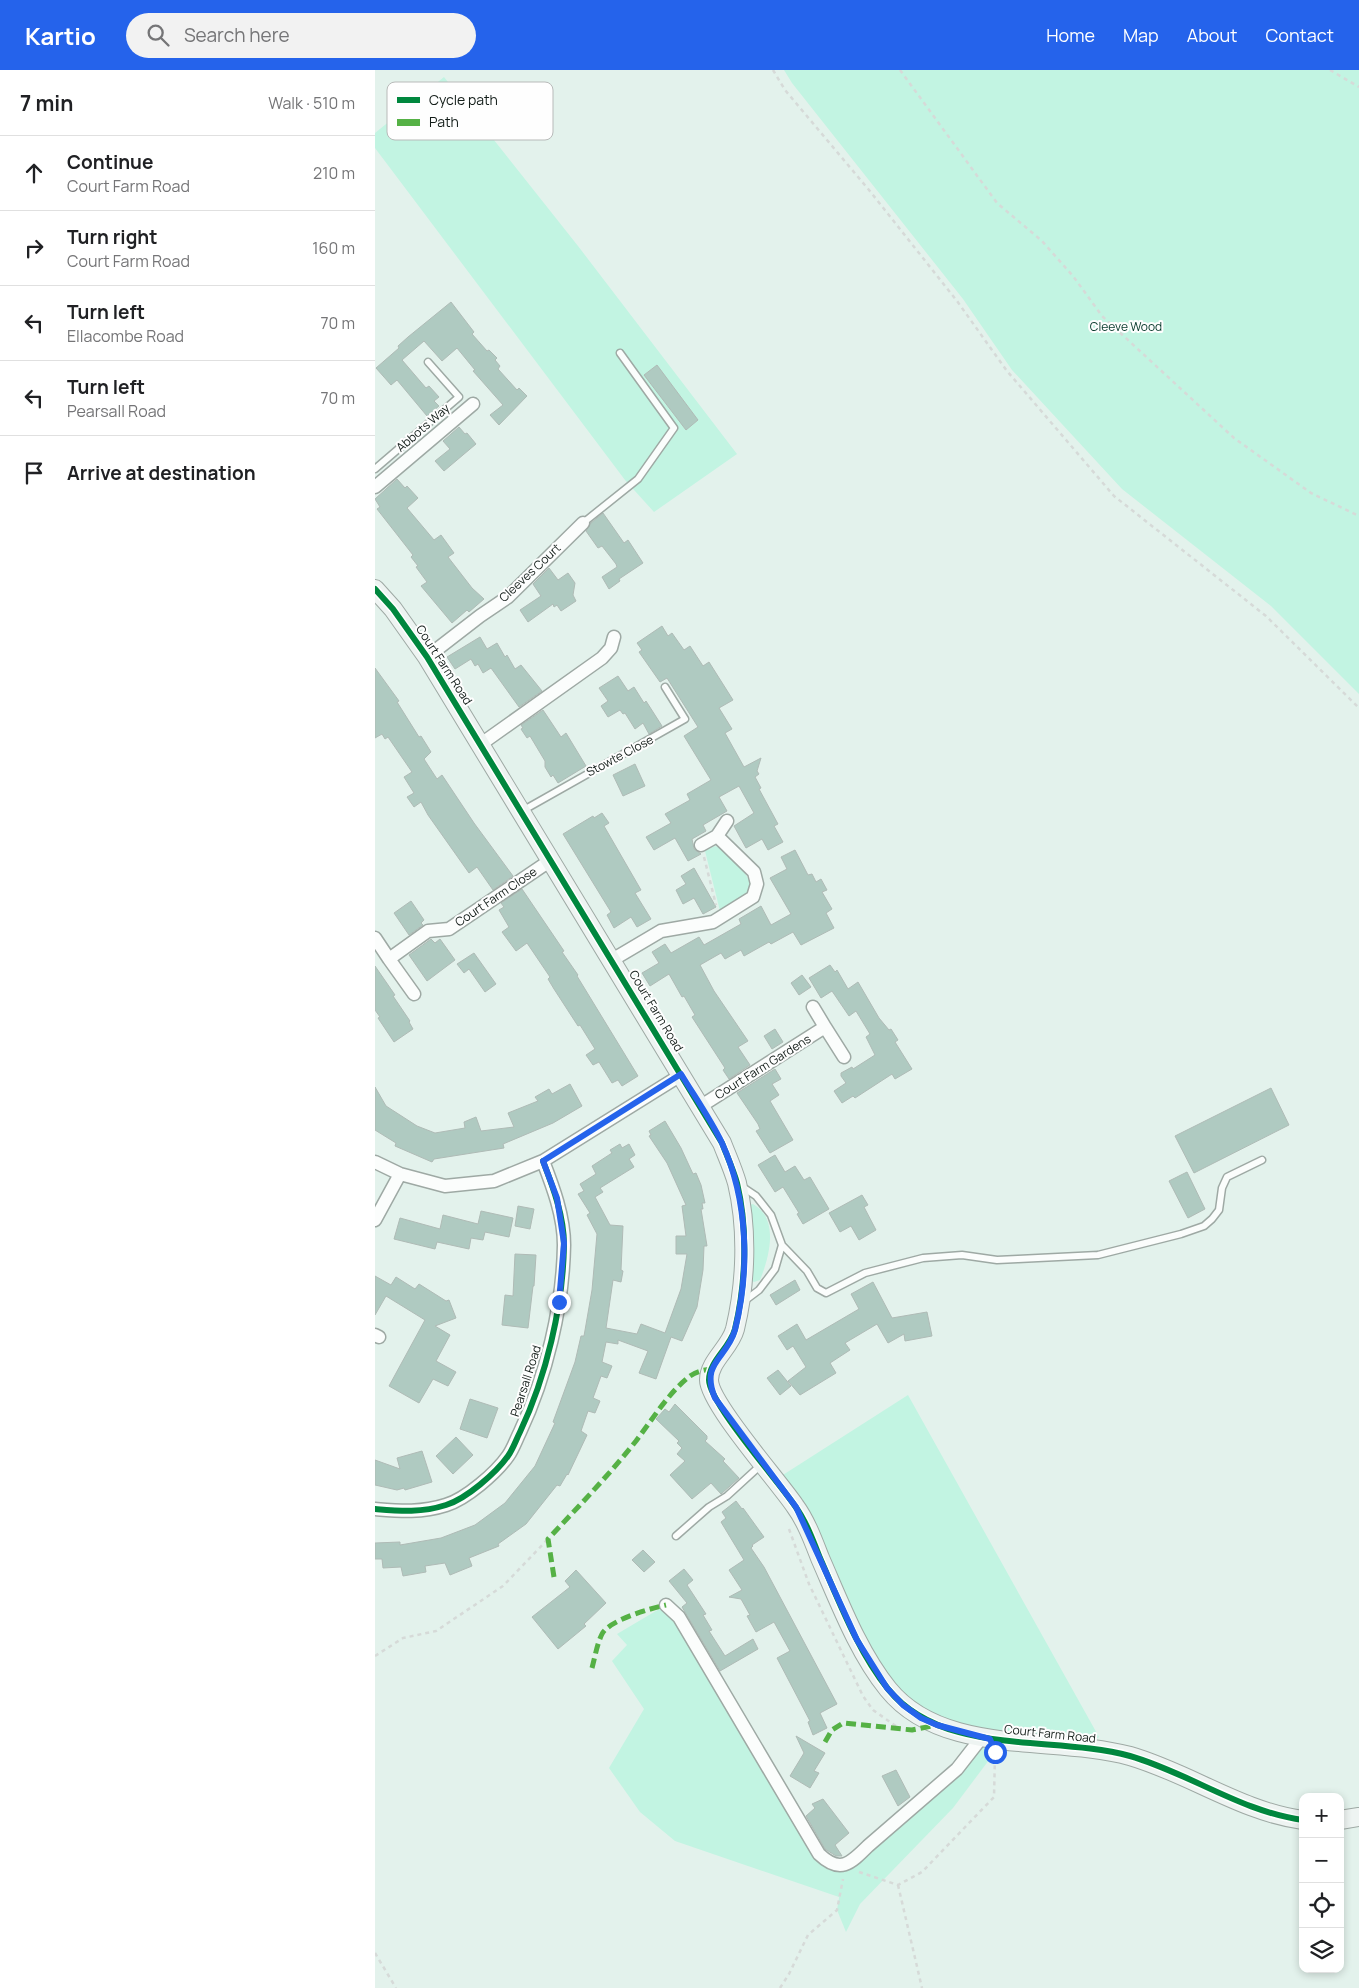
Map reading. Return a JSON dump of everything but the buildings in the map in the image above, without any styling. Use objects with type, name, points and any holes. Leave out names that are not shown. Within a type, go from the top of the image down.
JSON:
[{"type":"street","points":[[375,487],[473,404]]},
{"type":"street","name":"Cleeves Court","points":[[427,657],[508,597],[583,523]]},
{"type":"street","name":"Court Farm Road","points":[[375,589],[393,608],[427,657],[722,1143],[736,1182],[743,1230],[743,1280],[734,1331],[727,1348],[716,1360],[709,1380],[715,1398],[796,1507],[857,1640],[887,1688],[903,1705],[921,1718],[937,1725],[986,1738],[1085,1747],[1131,1756],[1189,1777],[1239,1801],[1299,1819]]},
{"type":"street","points":[[481,744],[602,658],[611,648],[614,637]]},
{"type":"street","points":[[701,845],[717,836],[727,820]]},
{"type":"street","points":[[612,960],[661,931],[713,922],[753,898],[757,884],[754,872],[717,836]]},
{"type":"street","name":"Court Farm Close","points":[[389,958],[428,931],[449,929],[551,860]]},
{"type":"street","points":[[375,938],[414,994]]},
{"type":"street","name":"Court Farm Gardens","points":[[813,1007],[844,1057]]},
{"type":"street","name":"Court Farm Gardens","points":[[701,1106],[825,1028]]},
{"type":"street","points":[[375,1162],[400,1174],[445,1186],[494,1181],[543,1161],[681,1074]]},
{"type":"street","name":"Pearsall Road","points":[[375,1509],[411,1512],[447,1505],[482,1484],[509,1456],[526,1419],[543,1371],[559,1302],[564,1243],[557,1198],[543,1161]]},
{"type":"street","points":[[375,1220],[400,1174]]},
{"type":"street","points":[[666,1605],[679,1617],[819,1854],[827,1862],[836,1866],[846,1865],[957,1769],[986,1738]]},
{"type":"street","points":[[1344,1819],[1359,1817]]},
{"type":"lane","points":[[583,523],[638,479],[674,428],[620,353]]},
{"type":"lane","name":"Abbots Way","points":[[375,470],[459,397],[428,362]]},
{"type":"lane","name":"Stowte Close","points":[[522,811],[685,719],[665,687]]},
{"type":"lane","points":[[736,1182],[756,1196],[771,1215],[782,1245],[807,1271],[817,1288],[826,1293],[865,1273],[923,1258],[961,1255],[997,1260],[1098,1255],[1204,1226],[1219,1210],[1222,1188],[1227,1177],[1262,1160]]},
{"type":"lane","points":[[739,1305],[759,1290],[775,1269],[782,1245]]},
{"type":"lane","points":[[676,1536],[709,1507],[727,1496],[763,1463]]},
{"type":"path","points":[[773,70],[785,90],[869,190],[957,301],[1007,371],[1114,496],[1266,616],[1359,708]]},
{"type":"path","points":[[900,70],[997,203],[1042,241],[1073,276],[1102,316],[1234,438],[1311,493],[1359,516]]},
{"type":"path","points":[[1330,70],[1359,87]]},
{"type":"path","points":[[701,845],[720,918]]},
{"type":"path","points":[[375,1656],[403,1638],[436,1631],[503,1586],[548,1539]]},
{"type":"path","points":[[843,1880],[860,1872],[898,1885],[922,1872],[994,1797],[995,1752],[986,1738]]},
{"type":"path","points":[[780,1988],[808,1935],[837,1910],[846,1865]]},
{"type":"path","points":[[898,1885],[922,1988]]},
{"type":"path","points":[[375,1953],[395,1988]]},
{"type":"green space","name":"Cleeve Wood","points":[[784,70],[1359,70],[1359,694],[1271,606],[1122,489],[1012,370],[963,299],[792,83]]},
{"type":"green space","points":[[444,77],[448,82],[438,82]]},
{"type":"green space","points":[[387,123],[387,140],[494,140],[578,246],[737,454],[654,512],[625,480],[375,148],[375,133]],"holes":[[[657,366],[698,420],[686,429],[645,375]]]},
{"type":"green space","points":[[715,846],[726,852],[737,863],[751,886],[748,893],[720,911],[705,851]]},
{"type":"green space","points":[[753,1204],[767,1219],[770,1239],[767,1261],[760,1280],[754,1282],[749,1279],[749,1205]]},
{"type":"green space","points":[[908,1395],[1099,1737],[1086,1747],[990,1739],[995,1752],[953,1808],[860,1904],[846,1932],[837,1910],[840,1892],[839,1897],[675,1841],[640,1812],[609,1768],[644,1709],[612,1661],[627,1645],[617,1634],[666,1605],[819,1854],[836,1866],[957,1769],[982,1737],[903,1705],[775,1480]]},
{"type":"marked path","points":[[554,1577],[548,1539],[615,1466],[675,1390],[693,1374],[712,1369]]},
{"type":"marked path","points":[[592,1668],[599,1642],[606,1629],[631,1615],[666,1605]]},
{"type":"marked path","points":[[825,1742],[832,1730],[843,1723],[912,1730],[937,1725]]},
{"type":"cycle path","points":[[375,589],[393,609],[427,657],[722,1143],[737,1183],[741,1201],[744,1256],[739,1311],[735,1329],[729,1342],[712,1367],[709,1380],[712,1391],[732,1424],[803,1518],[858,1643],[877,1675],[888,1689],[911,1711],[938,1725],[968,1735],[1100,1750],[1130,1756],[1152,1763],[1237,1801],[1280,1816],[1299,1819]]},
{"type":"cycle path","points":[[375,1509],[419,1510],[437,1508],[454,1502],[488,1477],[503,1463],[513,1447],[538,1388],[545,1365],[556,1317],[563,1269],[564,1234],[562,1223],[554,1191],[543,1161]]},
{"type":"route","points":[[559,1302],[564,1243],[557,1198],[543,1161],[681,1074],[722,1143],[736,1182],[743,1230],[743,1280],[734,1331],[727,1348],[716,1360],[709,1380],[715,1398],[796,1507],[857,1640],[887,1688],[903,1705],[921,1718],[937,1725],[990,1739],[995,1752]]}]
